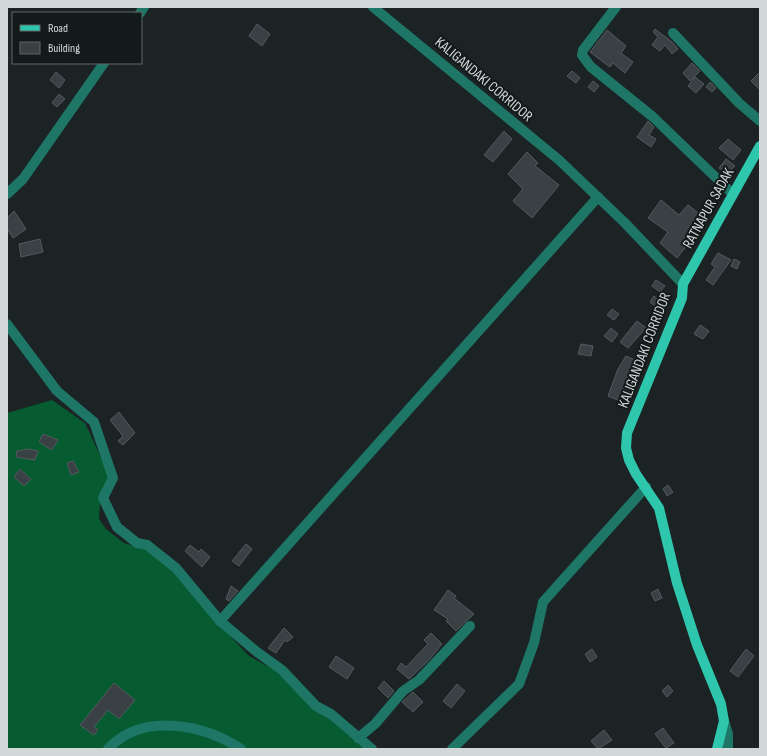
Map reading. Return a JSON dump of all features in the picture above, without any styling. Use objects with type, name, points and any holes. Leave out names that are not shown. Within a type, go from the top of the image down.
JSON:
[{"type":"main road","name":"RATNAPUR SADAK","points":[[683,284],[760,146]]},
{"type":"main road","name":"KALIGANDAKI CORRIDOR","points":[[683,284],[682,298],[627,433],[626,448],[629,460],[636,474],[659,508],[677,583],[697,645],[721,704],[724,721],[717,749]]},
{"type":"street","name":"KALIGANDAKI CORRIDOR","points":[[373,7],[559,160],[598,197],[683,284]]},
{"type":"street","points":[[616,7],[583,50],[582,55],[591,67],[653,117],[733,194]]},
{"type":"street","points":[[673,33],[739,103],[760,121]]},
{"type":"street","points":[[7,194],[23,179],[103,64]]},
{"type":"street","points":[[220,621],[598,197]]},
{"type":"street","points":[[7,324],[57,391],[94,422],[113,478],[103,498],[117,526],[137,543],[147,545],[176,568],[220,621],[257,652],[282,670],[316,706],[331,714],[372,749]]},
{"type":"street","points":[[452,749],[519,684],[534,643],[543,602],[646,487]]},
{"type":"street","points":[[358,738],[376,724],[403,691],[420,680],[470,626]]},
{"type":"street","points":[[724,721],[728,734],[728,749]]},
{"type":"street","points":[[108,749],[114,742],[126,735],[143,728],[163,724],[185,727],[212,735],[241,749]]},
{"type":"green space","points":[[52,400],[85,423],[109,475],[100,503],[99,519],[106,529],[124,543],[150,551],[174,571],[204,608],[249,656],[280,673],[326,716],[366,749],[7,749],[7,413]]},
{"type":"building","points":[[257,24],[270,34],[262,46],[249,36]]},
{"type":"building","points":[[655,29],[672,42],[678,49],[672,54],[665,45],[660,51],[652,45],[658,37],[653,32]]},
{"type":"building","points":[[607,30],[626,46],[621,53],[633,62],[625,73],[613,63],[610,67],[590,52]]},
{"type":"building","points":[[692,63],[700,71],[690,81],[683,73]]},
{"type":"building","points":[[572,71],[580,78],[576,83],[567,76]]},
{"type":"building","points":[[56,72],[65,80],[59,88],[50,80]]},
{"type":"building","points":[[760,72],[760,90],[751,81]]},
{"type":"building","points":[[695,77],[704,84],[696,93],[688,86]]},
{"type":"building","points":[[593,81],[599,86],[594,92],[588,87]]},
{"type":"building","points":[[710,82],[716,88],[712,92],[706,87]]},
{"type":"building","points":[[59,94],[65,99],[57,107],[52,103]]},
{"type":"building","points":[[648,121],[654,127],[649,135],[656,139],[651,147],[637,137]]},
{"type":"building","points":[[504,131],[512,139],[493,162],[484,155]]},
{"type":"building","points":[[728,139],[741,150],[733,160],[719,148]]},
{"type":"building","points":[[527,152],[538,163],[535,166],[559,185],[532,218],[513,201],[523,189],[508,174]]},
{"type":"building","points":[[726,159],[735,166],[727,174],[719,168]]},
{"type":"building","points":[[661,200],[679,215],[688,205],[702,216],[690,232],[692,239],[677,258],[660,243],[668,232],[648,218]]},
{"type":"building","points":[[14,211],[26,229],[13,238],[7,229],[7,218]]},
{"type":"building","points":[[40,239],[43,252],[21,257],[19,244]]},
{"type":"building","points":[[718,253],[731,260],[713,285],[706,280],[715,267],[711,264]]},
{"type":"building","points":[[734,259],[740,262],[737,269],[731,266]]},
{"type":"building","points":[[656,280],[665,286],[660,292],[652,286]]},
{"type":"building","points":[[654,296],[662,303],[657,308],[650,302]]},
{"type":"building","points":[[612,309],[619,314],[614,320],[607,315]]},
{"type":"building","points":[[637,321],[646,328],[628,348],[620,342]]},
{"type":"building","points":[[700,325],[709,331],[703,339],[694,334]]},
{"type":"building","points":[[611,328],[618,334],[612,342],[604,336]]},
{"type":"building","points":[[581,344],[593,346],[591,356],[578,354]]},
{"type":"building","points":[[626,356],[637,361],[630,374],[636,377],[625,403],[608,396],[618,369]]},
{"type":"building","points":[[119,412],[135,433],[123,445],[118,441],[123,436],[110,420]]},
{"type":"building","points":[[43,434],[58,440],[52,450],[39,442]]},
{"type":"building","points":[[29,449],[38,451],[35,460],[16,457],[17,451]]},
{"type":"building","points":[[73,461],[79,472],[71,475],[67,463]]},
{"type":"building","points":[[20,469],[31,479],[24,486],[14,477]]},
{"type":"building","points":[[668,485],[673,492],[667,496],[663,489]]},
{"type":"building","points":[[246,544],[252,549],[239,566],[232,561]]},
{"type":"building","points":[[190,545],[199,552],[201,549],[210,557],[202,567],[185,551]]},
{"type":"building","points":[[231,586],[238,591],[229,601],[226,599]]},
{"type":"building","points":[[658,589],[662,598],[655,601],[651,593]]},
{"type":"building","points":[[448,590],[456,596],[454,598],[474,614],[456,631],[446,621],[448,619],[434,610]]},
{"type":"building","points":[[284,628],[293,637],[287,642],[285,640],[276,653],[268,648]]},
{"type":"building","points":[[431,633],[442,644],[429,660],[409,679],[397,669],[401,663],[406,667],[428,644],[424,640]]},
{"type":"building","points":[[592,649],[597,657],[590,662],[585,654]]},
{"type":"building","points":[[746,649],[754,656],[738,677],[730,671]]},
{"type":"building","points":[[336,656],[354,668],[347,679],[329,667]]},
{"type":"building","points":[[384,681],[394,691],[388,698],[378,688]]},
{"type":"building","points":[[114,683],[135,700],[119,719],[108,710],[94,727],[98,730],[94,735],[80,725]]},
{"type":"building","points":[[457,684],[465,691],[451,708],[443,701]]},
{"type":"building","points":[[668,685],[673,691],[667,697],[662,691]]},
{"type":"building","points":[[413,692],[423,702],[413,712],[402,702]]},
{"type":"building","points":[[663,728],[674,743],[666,748],[655,734]]},
{"type":"building","points":[[604,730],[612,740],[598,749],[591,741]]}]
